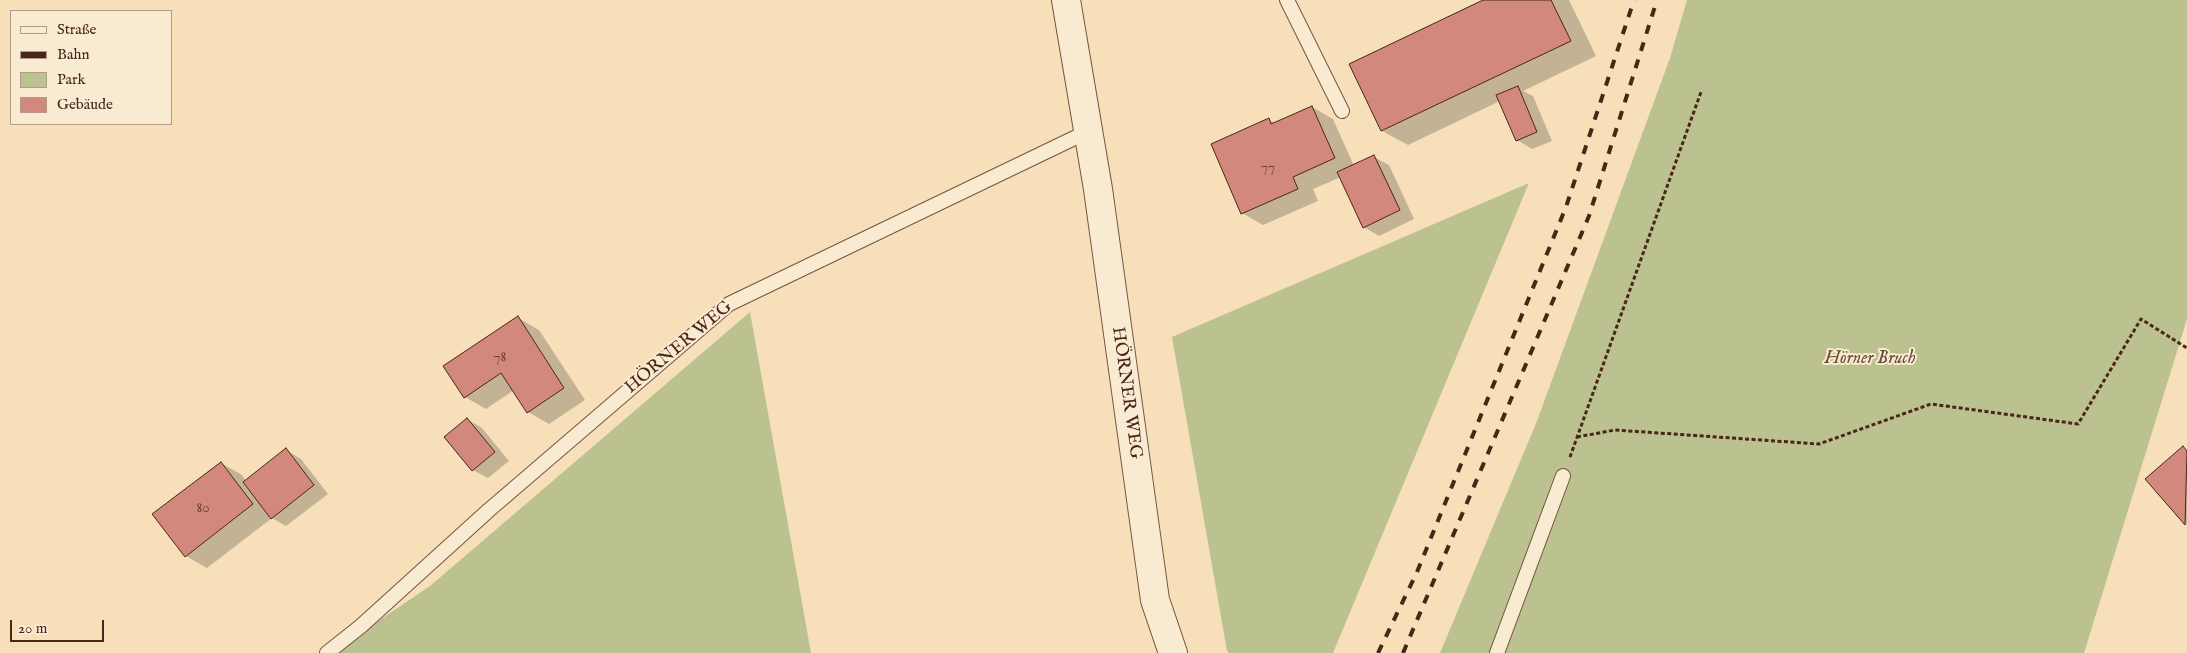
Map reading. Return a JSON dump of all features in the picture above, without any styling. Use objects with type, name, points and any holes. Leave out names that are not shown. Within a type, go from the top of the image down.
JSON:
[{"type":"street","name":"HÖRNER WEG","points":[[1072,1],[1155,600],[1173,653]]},
{"type":"lane","points":[[1287,0],[1342,111]]},
{"type":"lane","name":"HÖRNER WEG","points":[[327,653],[362,626],[489,510],[729,304],[1089,131]]},
{"type":"lane","points":[[1497,653],[1562,476]]},
{"type":"path","points":[[1562,476],[1701,92]]},
{"type":"path","points":[[1577,437],[1615,430],[1819,444],[1931,404],[2078,424],[2141,319],[2187,348]]},
{"type":"green space","name":"Hörner Bruch","points":[[1687,0],[2187,0],[2187,319],[2084,653],[1440,653],[1537,421],[1670,58]]},
{"type":"green space","points":[[1529,183],[1333,653],[1229,653],[1227,651],[1172,337]]},
{"type":"green space","points":[[750,312],[811,653],[331,653],[430,586]]},
{"type":"building","points":[[1483,0],[1551,0],[1571,41],[1381,131],[1349,64]]},
{"type":"building","points":[[1518,86],[1537,132],[1516,141],[1496,95]]},
{"type":"building","points":[[1312,106],[1335,158],[1293,177],[1298,189],[1241,214],[1211,144],[1269,118],[1271,124]]},
{"type":"building","points":[[1374,155],[1400,210],[1363,228],[1337,172]]},
{"type":"building","points":[[518,316],[564,388],[527,413],[501,373],[464,398],[443,366]]},
{"type":"building","points":[[467,418],[495,452],[472,471],[444,437]]},
{"type":"building","points":[[2183,446],[2187,451],[2185,525],[2145,479]]},
{"type":"building","points":[[286,448],[314,485],[271,519],[243,482]]},
{"type":"building","points":[[221,462],[253,504],[185,557],[152,514]]},
{"type":"railway","points":[[1378,653],[1417,572],[1566,207],[1634,0]]},
{"type":"railway","points":[[1403,653],[1589,216],[1657,0]]}]
